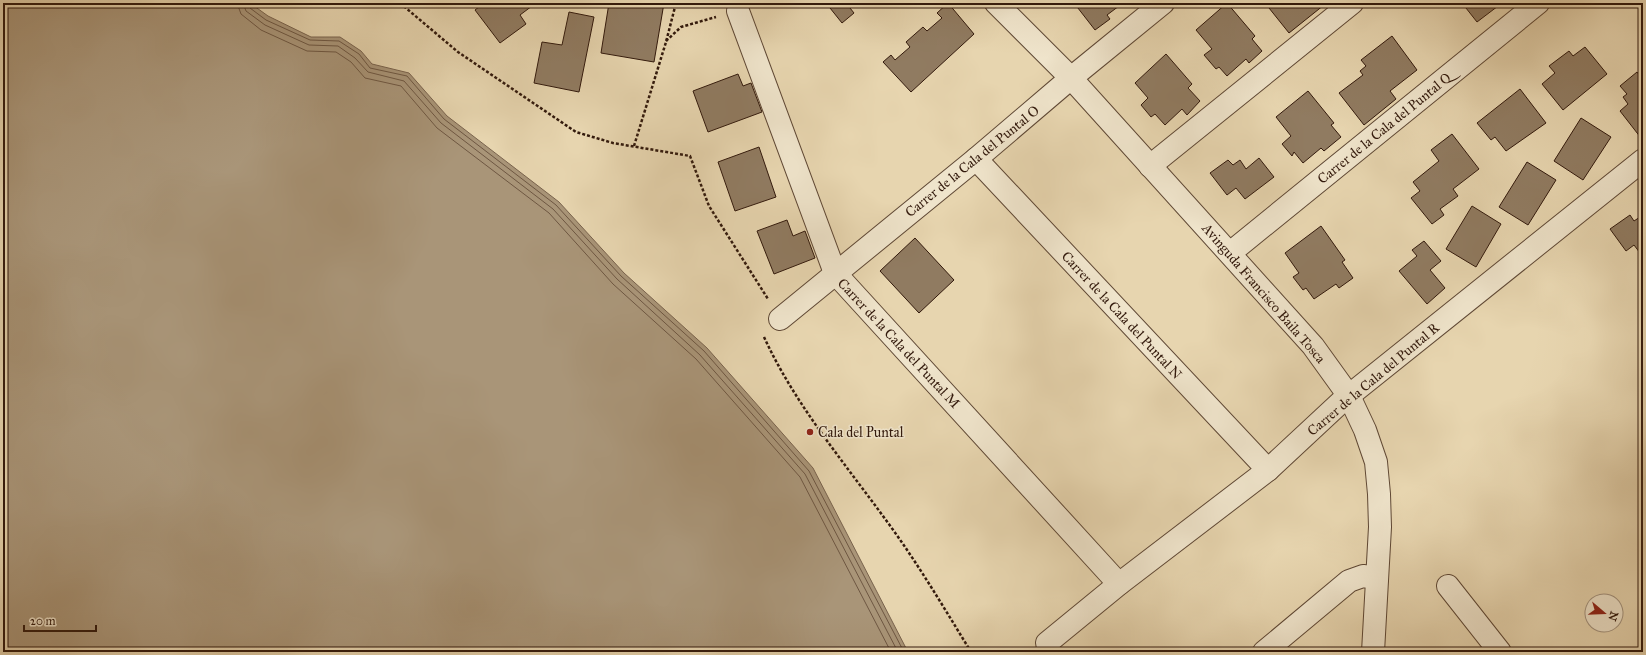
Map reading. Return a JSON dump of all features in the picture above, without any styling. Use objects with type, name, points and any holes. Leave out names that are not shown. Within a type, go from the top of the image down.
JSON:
[{"type":"street","name":"Avinguda Francisco Baila Tosca","points":[[996,3],[1071,78],[1230,253],[1313,346],[1349,396],[1365,430],[1376,462],[1380,527],[1373,652]]},
{"type":"street","name":"Carrer de la Cala del Puntal O","points":[[780,319],[976,159],[1071,78],[1163,3]]},
{"type":"street","points":[[1150,166],[1352,3]]},
{"type":"street","name":"Carrer de la Cala del Puntal Q","points":[[1230,253],[1538,3]]},
{"type":"street","name":"Carrer de la Cala del Puntal M","points":[[738,11],[835,273],[1119,584]]},
{"type":"street","name":"Carrer de la Cala del Puntal N","points":[[976,159],[1268,470]]},
{"type":"street","name":"Carrer de la Cala del Puntal R","points":[[1048,643],[1119,584],[1268,470],[1349,396],[1643,160]]},
{"type":"street","points":[[1264,652],[1348,581],[1363,576],[1377,578]]},
{"type":"street","points":[[1448,586],[1500,652]]},
{"type":"path","points":[[400,3],[458,52],[576,132],[613,143],[690,156],[709,206],[780,319]]},
{"type":"path","points":[[634,146],[666,42],[676,3]]},
{"type":"path","points":[[666,42],[681,27],[738,11]]},
{"type":"path","points":[[776,363],[794,395],[904,544],[971,652]]},
{"type":"water","points":[[3,3],[250,3],[268,16],[311,37],[340,37],[361,51],[372,64],[409,73],[447,116],[559,202],[624,273],[707,348],[813,468],[908,652],[3,652]]},
{"type":"building","points":[[484,3],[536,3],[520,15],[526,24],[500,43],[475,10]]},
{"type":"building","points":[[609,3],[664,3],[654,62],[601,53]]},
{"type":"building","points":[[826,3],[856,3],[850,8],[854,13],[842,23]]},
{"type":"building","points":[[948,3],[974,34],[911,92],[883,62],[891,55],[895,60],[910,47],[906,42],[923,27],[927,31],[942,18],[937,13]]},
{"type":"building","points":[[1074,3],[1123,3],[1107,15],[1110,19],[1095,30]]},
{"type":"building","points":[[1227,3],[1255,36],[1252,39],[1262,51],[1249,63],[1246,59],[1227,76],[1219,67],[1216,69],[1204,55],[1212,49],[1196,30]]},
{"type":"building","points":[[1265,3],[1323,3],[1324,5],[1289,33]]},
{"type":"building","points":[[1462,3],[1502,3],[1477,22]]},
{"type":"building","points":[[569,12],[594,17],[579,92],[534,83],[542,42],[562,45]]},
{"type":"building","points":[[1392,36],[1417,70],[1390,91],[1396,99],[1364,125],[1339,93],[1363,75],[1360,71],[1366,66],[1361,60]]},
{"type":"building","points":[[1585,47],[1607,74],[1563,110],[1542,84],[1555,73],[1549,66],[1569,51],[1573,56]]},
{"type":"building","points":[[1166,54],[1192,84],[1188,88],[1200,101],[1187,115],[1182,109],[1165,125],[1155,114],[1151,117],[1141,105],[1148,98],[1135,83]]},
{"type":"building","points":[[1637,72],[1643,80],[1643,136],[1641,138],[1620,111],[1628,104],[1623,97],[1627,94],[1620,86]]},
{"type":"building","points":[[738,74],[743,86],[751,83],[762,112],[708,132],[693,91]]},
{"type":"building","points":[[1520,89],[1546,123],[1506,151],[1495,137],[1491,140],[1477,123]]},
{"type":"building","points":[[1308,91],[1334,123],[1331,125],[1341,137],[1324,151],[1321,148],[1303,163],[1294,152],[1292,156],[1282,144],[1291,136],[1276,117]]},
{"type":"building","points":[[1581,118],[1611,137],[1583,180],[1554,161]]},
{"type":"building","points":[[1452,134],[1479,169],[1453,189],[1458,196],[1440,209],[1444,215],[1432,224],[1411,198],[1420,191],[1413,182],[1439,161],[1431,150]]},
{"type":"building","points":[[759,147],[776,197],[735,211],[718,162]]},
{"type":"building","points":[[1259,158],[1274,177],[1245,199],[1236,188],[1227,195],[1210,173],[1228,160],[1233,165],[1240,160],[1246,169]]},
{"type":"building","points":[[1527,162],[1556,180],[1528,225],[1499,207]]},
{"type":"building","points":[[1472,206],[1501,224],[1476,267],[1446,249]]},
{"type":"building","points":[[1630,215],[1634,221],[1643,215],[1643,257],[1634,245],[1626,251],[1610,229]]},
{"type":"building","points":[[787,220],[793,236],[805,231],[815,258],[774,274],[757,231]]},
{"type":"building","points":[[1321,226],[1345,260],[1342,262],[1353,278],[1339,288],[1336,284],[1314,299],[1306,288],[1303,290],[1293,277],[1299,273],[1285,253]]},
{"type":"building","points":[[915,238],[954,280],[919,313],[880,271]]},
{"type":"building","points":[[1424,241],[1441,261],[1430,270],[1445,288],[1427,304],[1399,271],[1417,256],[1412,250]]},
{"type":"place","name":"Cala del Puntal","points":[[810,432]]}]
